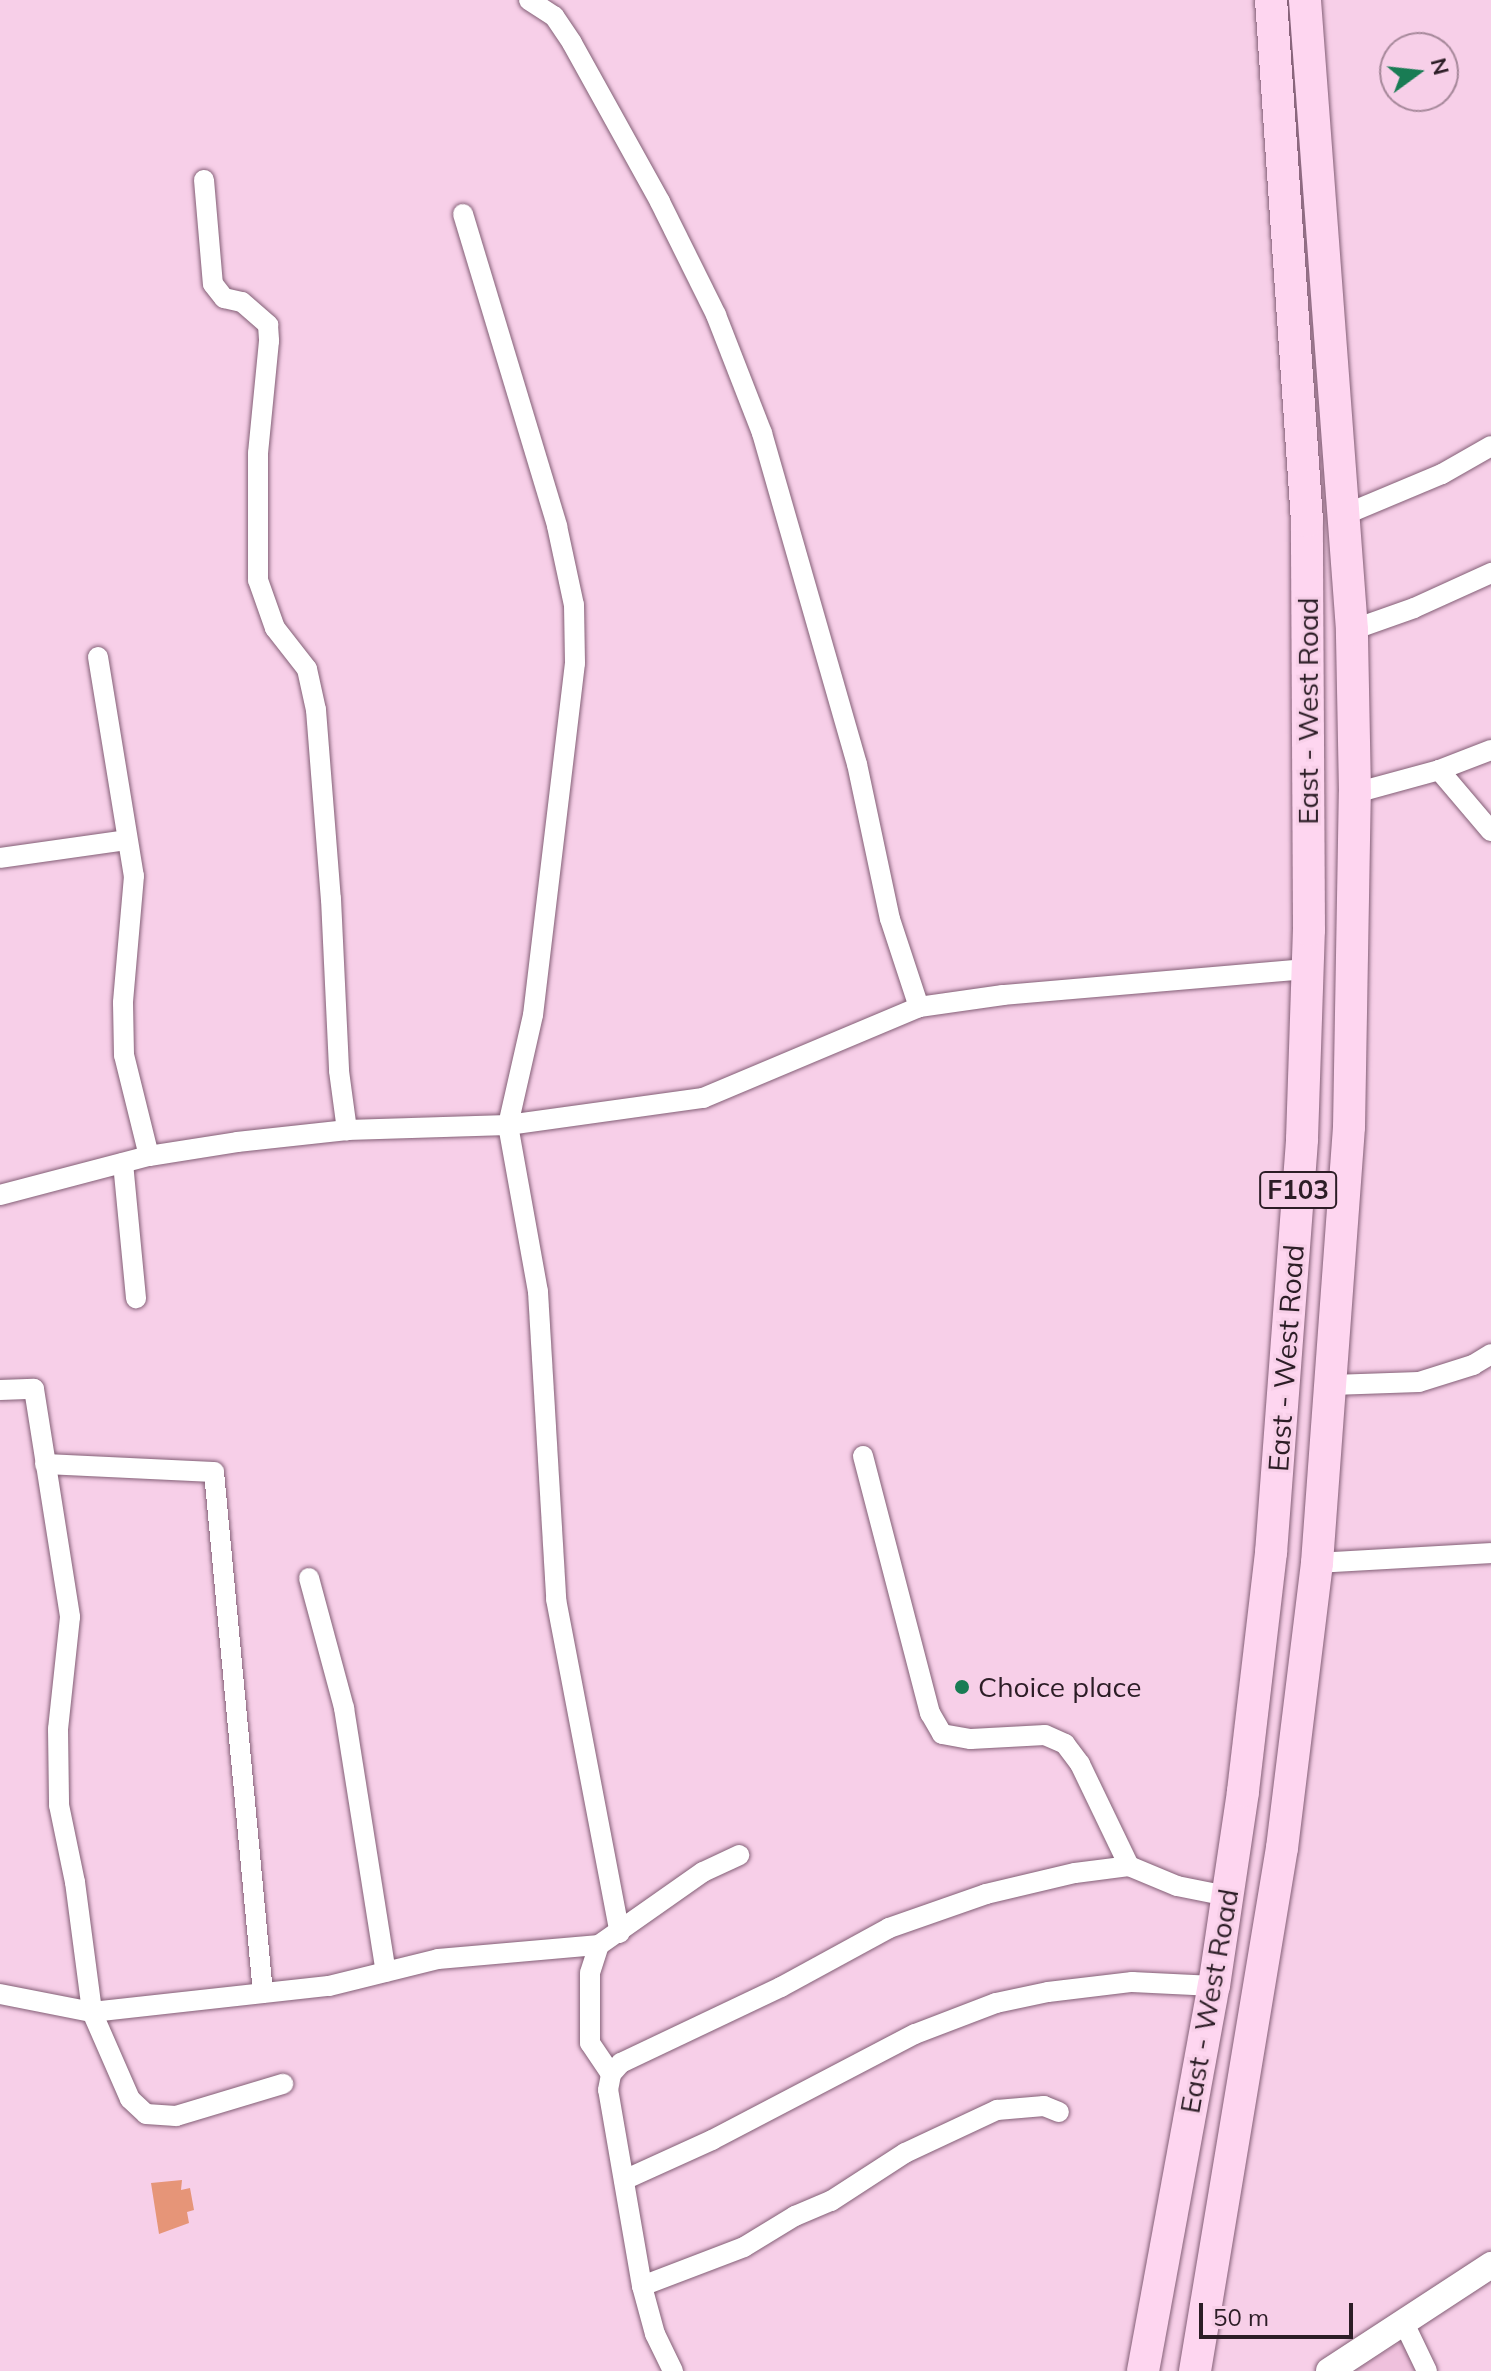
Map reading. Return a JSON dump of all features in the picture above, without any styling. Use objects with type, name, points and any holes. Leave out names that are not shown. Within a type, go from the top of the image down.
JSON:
[{"type":"main road","name":"East - West Road","points":[[1143,2371],[1214,1986],[1227,1896],[1267,1584],[1285,1398],[1302,1139],[1308,969],[1307,521],[1271,0]]},
{"type":"main road","name":"East - West Road","points":[[1195,2371],[1282,1848],[1317,1563],[1349,1127],[1355,793],[1352,630],[1305,0]]},
{"type":"street","points":[[529,0],[554,16],[572,43],[660,202],[716,315],[762,433],[857,764],[890,919],[919,1007]]},
{"type":"street","points":[[204,180],[213,284],[224,298],[242,302],[268,325],[258,453],[258,580],[275,628],[307,669],[316,710],[331,899],[339,1071],[347,1130]]},
{"type":"street","points":[[463,214],[557,526],[574,605],[575,663],[533,1015],[508,1125],[538,1292],[556,1599],[620,1933]]},
{"type":"street","points":[[1344,515],[1442,474],[1491,446]]},
{"type":"street","points":[[1352,630],[1414,608],[1491,573]]},
{"type":"street","points":[[98,657],[134,876],[123,1003],[124,1055],[149,1156]]},
{"type":"street","points":[[1355,793],[1439,770],[1491,750]]},
{"type":"street","points":[[1439,770],[1491,831]]},
{"type":"street","points":[[0,858],[127,840]]},
{"type":"street","points":[[0,1195],[149,1156],[284,1136],[347,1130],[508,1125],[703,1098],[919,1007],[1003,995],[1308,969]]},
{"type":"street","points":[[123,1163],[136,1298]]},
{"type":"street","points":[[1332,1385],[1419,1382],[1473,1365],[1491,1354]]},
{"type":"street","points":[[0,1390],[34,1389],[70,1617],[58,1729],[59,1805],[75,1882],[92,2012],[130,2099],[146,2114],[176,2116],[283,2084]]},
{"type":"street","points":[[863,1456],[930,1713],[942,1734],[971,1739],[1045,1735],[1065,1744],[1080,1764],[1129,1866]]},
{"type":"street","points":[[45,1464],[214,1472],[263,1993]]},
{"type":"street","points":[[1317,1563],[1491,1553]]},
{"type":"street","points":[[309,1578],[344,1708],[386,1972]]},
{"type":"street","points":[[0,1994],[92,2012],[329,1986],[438,1959],[599,1945],[703,1872],[739,1855]]},
{"type":"street","points":[[673,2371],[655,2334],[642,2286],[608,2090],[611,2074],[621,2063],[781,1987],[889,1928],[986,1894],[1075,1873],[1129,1866],[1177,1886],[1227,1896]]},
{"type":"street","points":[[599,1945],[590,1973],[590,2043],[611,2074]]},
{"type":"street","points":[[624,2180],[712,2140],[915,2034],[996,2003],[1048,1992],[1132,1982],[1214,1986]]},
{"type":"street","points":[[642,2286],[744,2247],[795,2216],[831,2201],[905,2153],[997,2110],[1044,2106],[1059,2112]]},
{"type":"street","points":[[1329,2371],[1491,2265]]},
{"type":"street","points":[[1404,2323],[1427,2371]]},
{"type":"shaded area","points":[[182,2180],[181,2190],[190,2188],[194,2210],[187,2212],[189,2223],[159,2234],[151,2183]]},
{"type":"shaded area","points":[[1405,2339],[1422,2371],[1355,2371]]},
{"type":"place","name":"Choice place","points":[[962,1687]]}]
